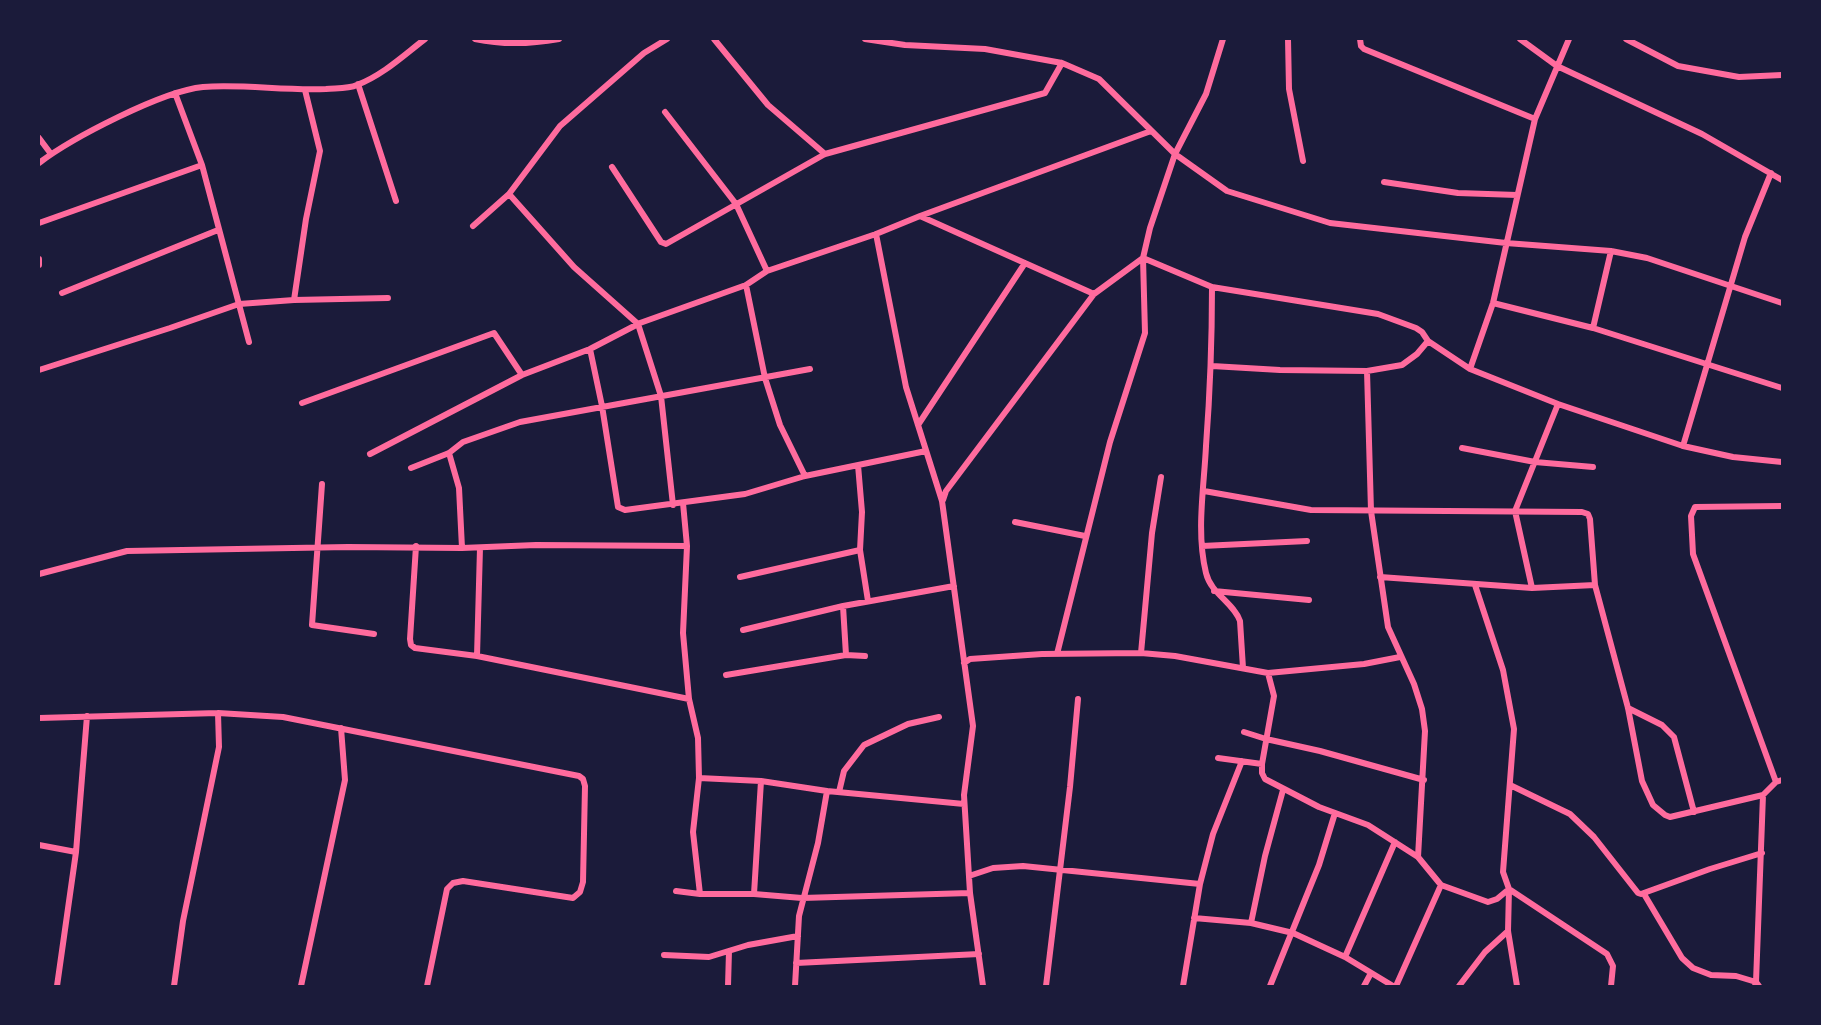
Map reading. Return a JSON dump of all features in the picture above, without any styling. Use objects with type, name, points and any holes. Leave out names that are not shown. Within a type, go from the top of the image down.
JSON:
[{"type":"street","points":[[39,163],[51,154],[118,118],[175,93],[201,87],[305,90],[348,87],[384,70],[425,39]]},
{"type":"street","points":[[475,39],[501,44],[559,39]]},
{"type":"street","points":[[472,226],[509,194],[560,126],[644,52],[667,39]]},
{"type":"street","points":[[714,39],[768,105],[825,154]]},
{"type":"street","points":[[865,39],[905,45],[985,49],[1062,63],[1099,79],[1175,154],[1227,191],[1330,224],[1506,243],[1611,251],[1647,258],[1782,303]]},
{"type":"street","points":[[1057,654],[1110,442],[1145,333],[1143,258],[1150,228],[1175,154],[1206,94],[1223,39]]},
{"type":"street","points":[[1288,39],[1289,89],[1304,161]]},
{"type":"street","points":[[1360,39],[1364,49],[1535,119]]},
{"type":"street","points":[[1520,39],[1557,66],[1702,134],[1782,180]]},
{"type":"street","points":[[1470,369],[1493,303],[1535,119],[1569,39]]},
{"type":"street","points":[[1626,39],[1678,66],[1738,77],[1782,75]]},
{"type":"street","points":[[612,167],[661,242],[666,244],[825,154],[1045,93],[1062,63]]},
{"type":"street","points":[[358,84],[396,201]]},
{"type":"street","points":[[294,300],[306,219],[320,151],[305,90]]},
{"type":"street","points":[[175,93],[202,165],[249,342]]},
{"type":"street","points":[[665,112],[735,204],[767,271]]},
{"type":"street","points":[[370,454],[522,375],[590,349],[638,324],[746,285],[767,271],[876,234],[1151,131]]},
{"type":"street","points":[[39,138],[51,154]]},
{"type":"street","points":[[39,223],[202,165]]},
{"type":"street","points":[[1683,446],[1729,286],[1745,237],[1771,173]]},
{"type":"street","points":[[1384,182],[1458,193],[1517,195]]},
{"type":"street","points":[[509,194],[574,267],[638,324],[661,396],[672,505]]},
{"type":"street","points":[[920,216],[1094,294]]},
{"type":"street","points":[[62,293],[218,230]]},
{"type":"street","points":[[876,234],[906,387],[942,501],[973,726],[964,804],[970,893],[984,986]]},
{"type":"street","points":[[1593,328],[1611,251]]},
{"type":"street","points":[[1143,258],[1212,287],[1378,314],[1416,328],[1428,341],[1470,369],[1558,404],[1683,446],[1733,457],[1782,462]]},
{"type":"street","points":[[942,501],[946,491],[1094,294],[1143,258]]},
{"type":"street","points":[[39,259],[39,265]]},
{"type":"street","points":[[918,425],[1025,263]]},
{"type":"street","points":[[746,285],[765,378],[780,425],[805,476]]},
{"type":"street","points":[[1212,287],[1212,366],[1200,531],[1207,576],[1215,591],[1237,613],[1243,668]]},
{"type":"street","points":[[39,370],[239,304],[388,298]]},
{"type":"street","points":[[1493,303],[1593,328],[1782,388]]},
{"type":"street","points":[[302,403],[494,333],[522,375]]},
{"type":"street","points":[[1212,366],[1280,370],[1367,371],[1402,364],[1417,354],[1428,341]]},
{"type":"street","points":[[590,349],[602,406],[618,507],[625,510],[745,494],[805,476],[926,451]]},
{"type":"street","points":[[411,468],[449,453],[463,442],[520,422],[810,369]]},
{"type":"street","points":[[1367,371],[1371,511],[1388,627],[1414,684],[1422,709],[1425,730],[1418,856]]},
{"type":"street","points":[[1532,588],[1515,511],[1558,404]]},
{"type":"street","points":[[1462,448],[1535,462],[1593,467]]},
{"type":"street","points":[[449,453],[459,488],[462,548]]},
{"type":"street","points":[[858,465],[862,512],[860,550],[868,601]]},
{"type":"street","points":[[1141,653],[1152,533],[1161,477]]},
{"type":"street","points":[[322,484],[312,625],[374,634]]},
{"type":"street","points":[[1204,491],[1311,510],[1515,511],[1588,514],[1595,585],[1628,708],[1642,781],[1653,805],[1668,816],[1763,795],[1779,781],[1693,554],[1691,516],[1695,507],[1782,506]]},
{"type":"street","points":[[683,503],[687,546],[683,633],[689,699],[698,738],[699,777],[693,832],[700,894]]},
{"type":"street","points":[[1016,522],[1085,536]]},
{"type":"street","points":[[1202,546],[1307,541]]},
{"type":"street","points":[[39,574],[127,551],[416,546],[480,548],[536,545],[687,546]]},
{"type":"street","points":[[416,546],[410,639],[411,645],[415,648],[477,656],[689,699]]},
{"type":"street","points":[[477,656],[480,548]]},
{"type":"street","points":[[740,577],[860,550]]},
{"type":"street","points":[[1380,576],[1532,588],[1595,585]]},
{"type":"street","points":[[1475,585],[1503,670],[1514,729],[1503,872],[1509,889],[1508,931],[1517,986]]},
{"type":"street","points":[[743,630],[843,606],[954,586]]},
{"type":"street","points":[[1215,591],[1309,600]]},
{"type":"street","points":[[843,606],[846,655]]},
{"type":"street","points":[[964,663],[970,659],[1057,654],[1141,653],[1175,656],[1269,673],[1364,664],[1401,657]]},
{"type":"street","points":[[726,675],[846,655],[865,656]]},
{"type":"street","points":[[1269,673],[1274,696],[1262,764],[1265,779],[1283,790],[1368,825],[1418,856],[1441,885],[1488,902],[1497,900],[1509,889]]},
{"type":"street","points":[[1046,986],[1070,787],[1078,699]]},
{"type":"street","points":[[1628,708],[1662,725],[1674,737],[1694,812]]},
{"type":"street","points":[[174,986],[183,921],[219,747],[218,713]]},
{"type":"street","points":[[39,718],[218,713],[284,717],[583,779],[585,786],[584,882],[580,892],[573,898],[462,880],[453,883],[447,889],[426,986]]},
{"type":"street","points":[[57,986],[76,852],[87,716]]},
{"type":"street","points":[[839,792],[844,771],[864,745],[908,723],[939,717]]},
{"type":"street","points":[[301,986],[345,780],[341,728]]},
{"type":"street","points":[[1244,732],[1424,780]]},
{"type":"street","points":[[1218,758],[1262,764]]},
{"type":"street","points":[[1183,986],[1200,884],[1213,834],[1242,761]]},
{"type":"street","points":[[699,777],[761,781],[827,791],[964,804]]},
{"type":"street","points":[[754,894],[761,781]]},
{"type":"street","points":[[1510,785],[1570,814],[1594,837],[1638,893],[1644,894],[1710,868],[1762,853]]},
{"type":"street","points":[[1251,923],[1265,856],[1283,790]]},
{"type":"street","points":[[795,986],[802,898],[818,843],[827,791]]},
{"type":"street","points":[[1644,894],[1682,958],[1693,968],[1711,975],[1736,976],[1757,984],[1763,795]]},
{"type":"street","points":[[1270,986],[1319,865],[1335,813]]},
{"type":"street","points":[[1345,957],[1395,842]]},
{"type":"street","points":[[39,845],[76,852]]},
{"type":"street","points":[[969,876],[993,868],[1023,866],[1200,884]]},
{"type":"street","points":[[1194,918],[1251,923],[1293,933],[1345,957],[1395,986],[1441,885]]},
{"type":"street","points":[[1509,889],[1607,954],[1612,966],[1611,986]]},
{"type":"street","points":[[676,891],[802,898],[970,893]]},
{"type":"street","points":[[1459,986],[1485,951],[1508,931]]},
{"type":"street","points":[[664,955],[709,957],[748,945],[798,936]]},
{"type":"street","points":[[728,986],[729,951]]},
{"type":"street","points":[[796,963],[979,954]]},
{"type":"street","points":[[1364,986],[1371,973]]}]
